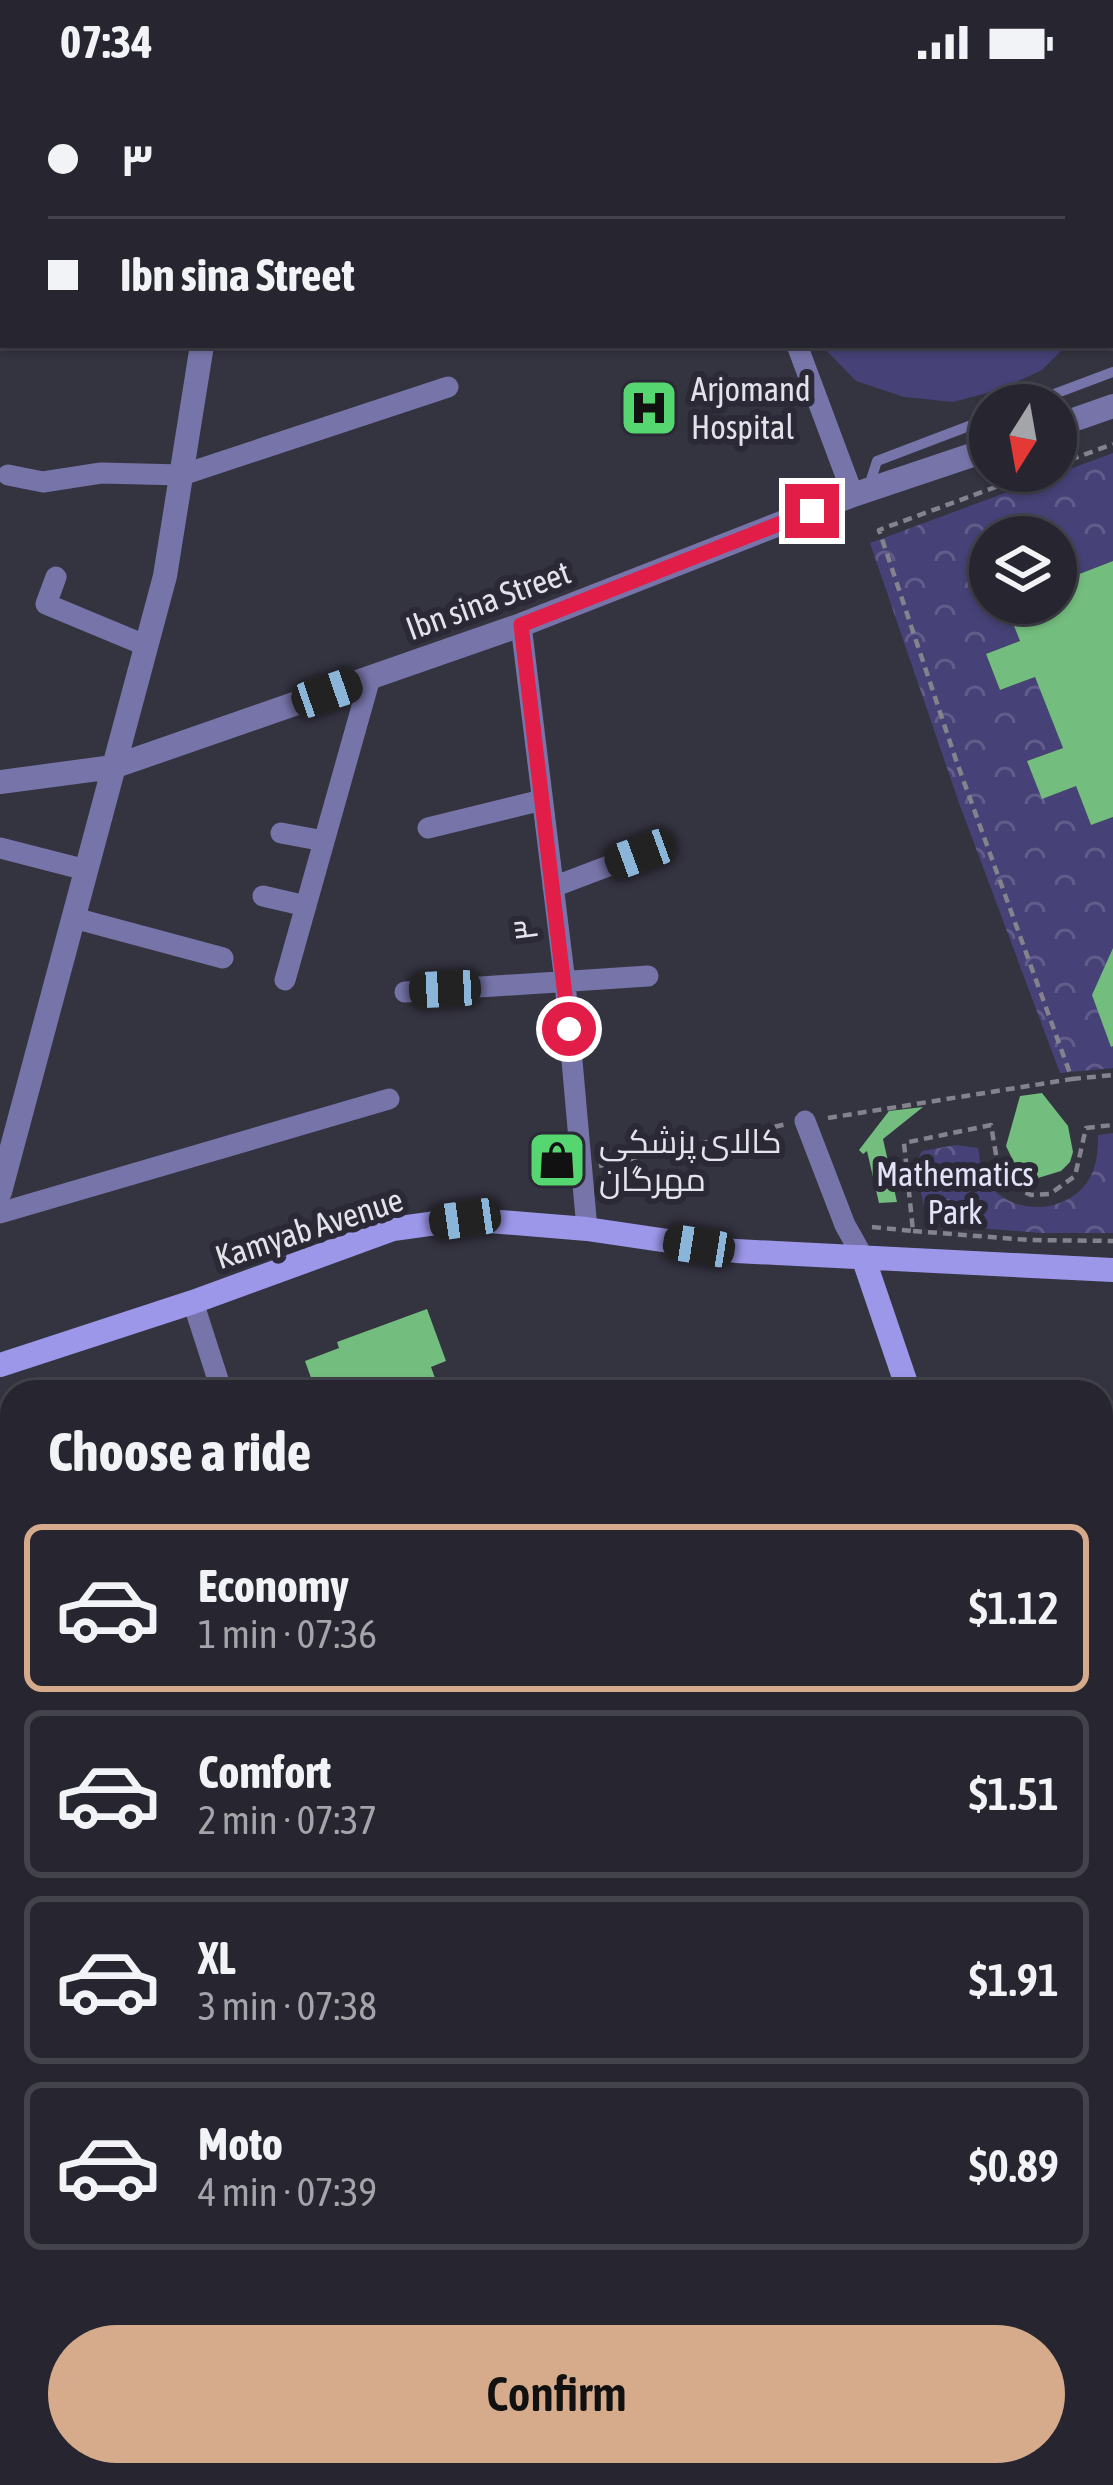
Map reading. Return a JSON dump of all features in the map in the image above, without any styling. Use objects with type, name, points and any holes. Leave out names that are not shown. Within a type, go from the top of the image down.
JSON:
[{"type":"main road","name":"Kamyab Avenue","points":[[0,1365],[393,1229],[465,1219],[587,1229],[736,1251],[1113,1270]]},
{"type":"main road","points":[[863,1257],[905,1380]]},
{"type":"street","points":[[0,1192],[165,576],[202,348]]},
{"type":"street","points":[[798,348],[860,494]]},
{"type":"street","points":[[8,475],[44,482],[101,473],[182,475],[448,387]]},
{"type":"street","points":[[1077,419],[1113,406]]},
{"type":"street","name":"Ibn sina Street","points":[[0,782],[113,767],[521,625],[969,456]]},
{"type":"street","points":[[56,578],[46,604],[147,646]]},
{"type":"street","name":"۳","points":[[521,625],[565,982],[587,1229]]},
{"type":"street","points":[[285,980],[370,679]]},
{"type":"street","points":[[428,828],[542,800]]},
{"type":"street","points":[[281,833],[324,842]]},
{"type":"street","points":[[0,848],[86,870]]},
{"type":"street","points":[[553,886],[640,854]]},
{"type":"street","points":[[263,896],[306,906]]},
{"type":"street","points":[[74,918],[224,958]]},
{"type":"street","points":[[405,992],[648,976]]},
{"type":"street","points":[[0,1213],[389,1099]]},
{"type":"street","points":[[806,1121],[845,1225],[863,1257]]},
{"type":"street","points":[[193,1302],[218,1380]]},
{"type":"lane","points":[[1077,386],[1113,372]]},
{"type":"lane","points":[[860,494],[877,461],[969,426]]},
{"type":"path","points":[[1077,457],[1113,444]]},
{"type":"path","points":[[982,492],[879,530],[1072,1079]]},
{"type":"path","points":[[582,1170],[806,1121],[1113,1075]]},
{"type":"path","points":[[913,1232],[904,1143],[991,1125],[999,1172],[1031,1195],[1050,1194],[1075,1176],[1086,1128],[1113,1124]]},
{"type":"path","points":[[845,1225],[1029,1240],[1113,1241]]},
{"type":"green space","points":[[824,348],[1064,348],[1042,370],[1013,384],[969,384],[969,398],[953,402],[904,397],[856,381]]},
{"type":"green space","name":"Mathematics Park","points":[[1113,453],[1113,561],[1077,575],[1077,516],[969,516],[969,624],[1013,624],[1020,641],[986,655],[1000,690],[1035,677],[1063,748],[1027,761],[1076,786],[1091,825],[1113,817],[1113,1068],[1060,1073],[959,803],[870,543],[1008,492],[1077,492],[1077,466]]},
{"type":"green space","name":"Mathematics Park","points":[[1113,1133],[1113,1233],[928,1224],[915,1165],[922,1151],[956,1145],[978,1148],[983,1173],[1005,1199],[1019,1205],[1050,1206],[1077,1193],[1088,1181],[1098,1135]]},
{"type":"building","points":[[1113,561],[1113,817],[1091,825],[1076,786],[1042,799],[1027,761],[1063,748],[1035,677],[1000,690],[986,654],[1020,641],[1013,624],[1077,624],[1077,575]]},
{"type":"building","points":[[1113,948],[1113,1046],[1111,1047],[1092,995]]},
{"type":"building","points":[[1042,1093],[1068,1126],[1073,1152],[1061,1171],[1038,1178],[1018,1171],[1006,1146],[1020,1096]]},
{"type":"building","points":[[923,1107],[883,1139],[897,1202],[879,1203],[867,1151],[859,1150],[889,1111]]},
{"type":"building","points":[[427,1309],[446,1361],[431,1367],[436,1380],[312,1380],[305,1361],[339,1348],[337,1342]]},
{"type":"place","name":"Arjomand Hospital","points":[[649,408]]},
{"type":"place","name":"کالای پزشکی مهرگان","points":[[557,1160]]},
{"type":"route","points":[[569,1029],[521,625],[812,511]]}]
